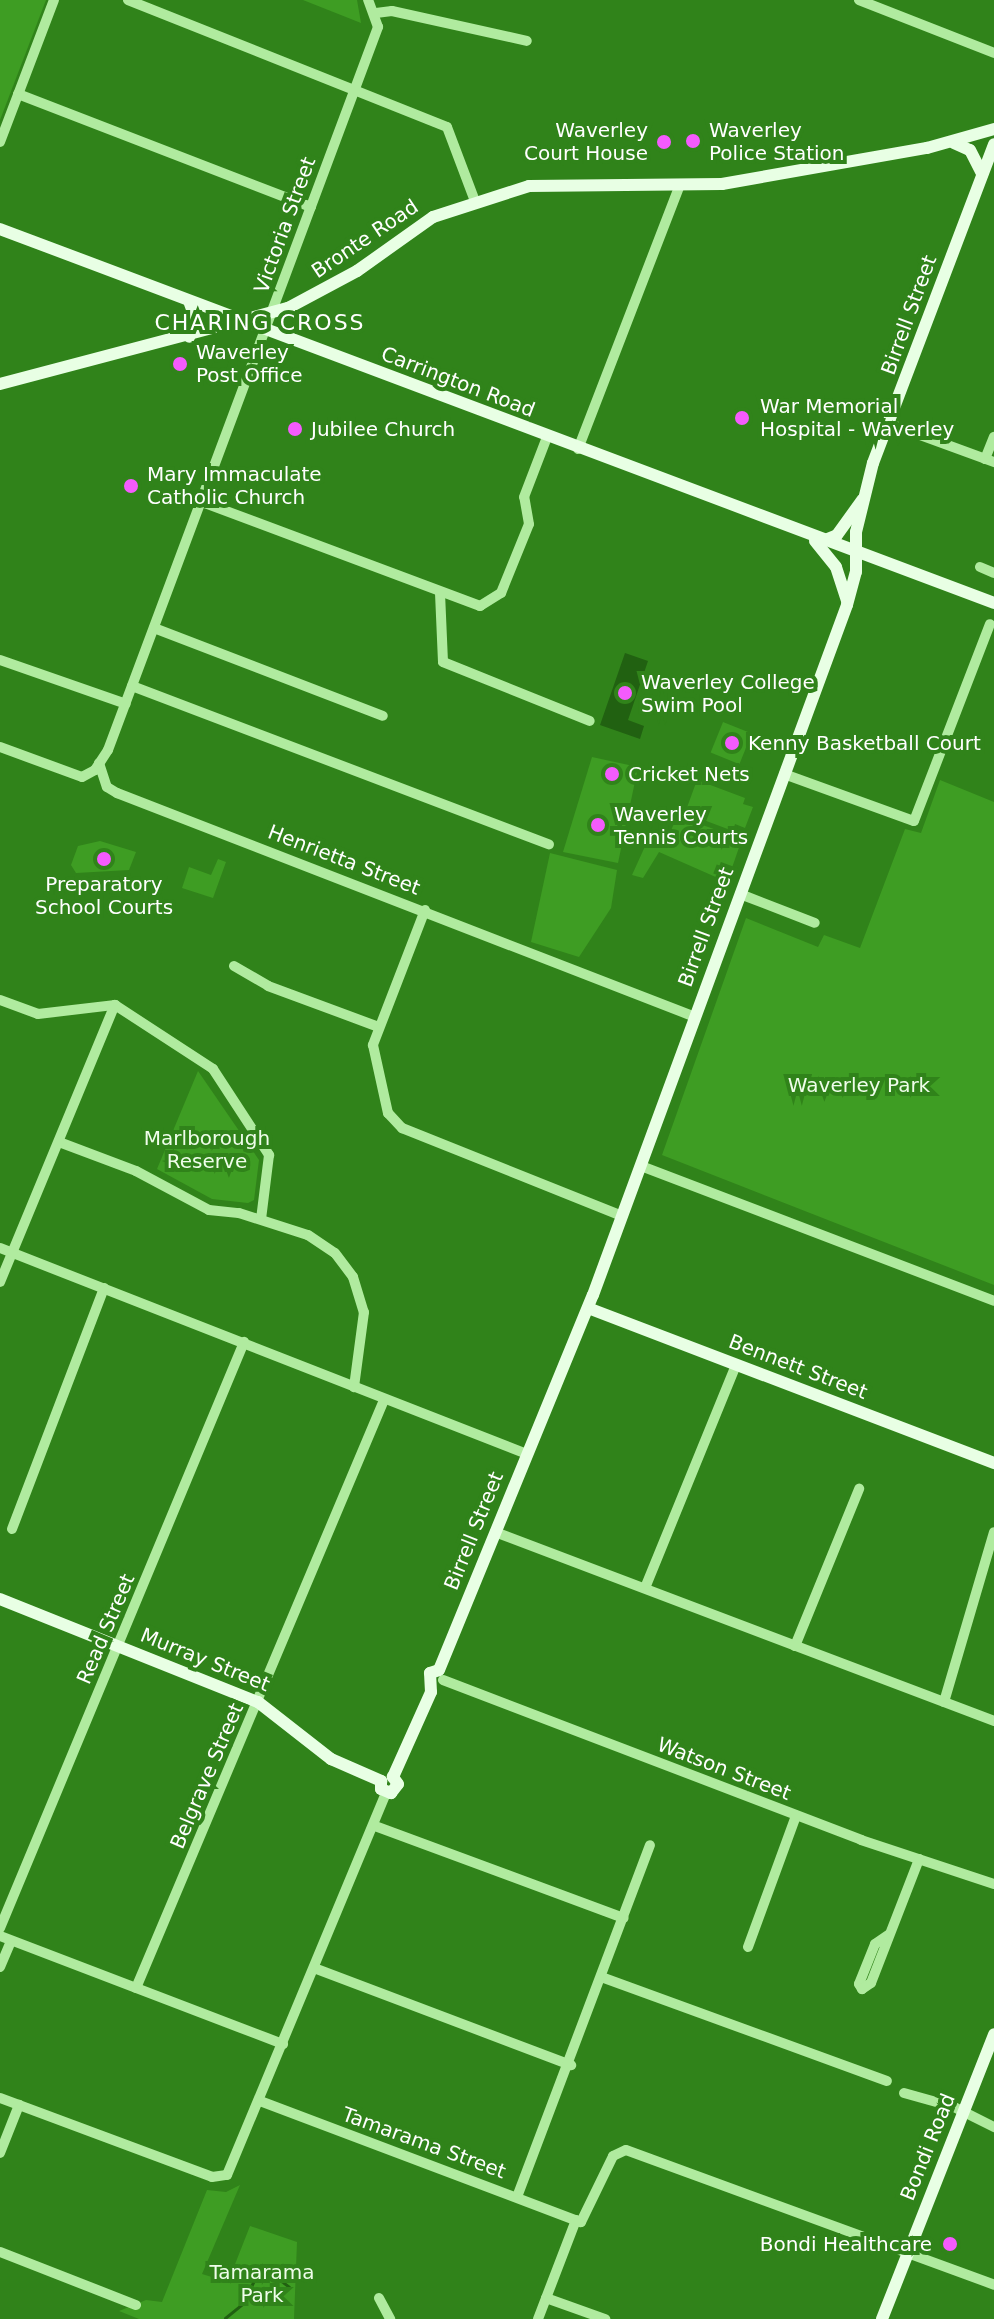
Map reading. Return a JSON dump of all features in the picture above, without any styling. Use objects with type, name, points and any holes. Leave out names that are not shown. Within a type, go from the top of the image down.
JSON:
[{"type":"main road","name":"Bronte Road","points":[[0,384],[271,314],[357,271],[433,217],[475,201],[553,184],[679,187],[950,143],[994,129]]},
{"type":"main road","points":[[950,143],[970,150],[982,174]]},
{"type":"main road","name":"Birrell Street","points":[[387,1783],[438,1678],[588,1308],[641,1166],[847,605],[863,499],[994,144]]},
{"type":"main road","name":"Carrington Road","points":[[0,229],[816,540],[994,603]]},
{"type":"main road","points":[[189,301],[196,320],[189,337]]},
{"type":"main road","points":[[847,605],[836,567],[816,540],[837,535],[863,499]]},
{"type":"main road","name":"Bennett Street","points":[[588,1308],[994,1463]]},
{"type":"main road","name":"Murray Street","points":[[0,1599],[258,1702],[331,1759],[387,1783]]},
{"type":"main road","name":"Bondi Road","points":[[882,2319],[994,2034]]},
{"type":"street","points":[[0,142],[54,0]]},
{"type":"street","points":[[128,0],[447,127],[475,201]]},
{"type":"street","points":[[368,0],[376,13],[392,11],[527,41]]},
{"type":"street","points":[[859,0],[994,53]]},
{"type":"street","name":"Victoria Street","points":[[99,763],[126,704],[378,27],[376,13]]},
{"type":"street","points":[[18,94],[311,207]]},
{"type":"street","points":[[578,449],[679,187]]},
{"type":"street","points":[[890,424],[990,460],[994,437]]},
{"type":"street","points":[[202,502],[480,606],[501,593],[529,524],[524,497],[547,437]]},
{"type":"street","points":[[980,567],[994,573]]},
{"type":"street","points":[[440,593],[443,662],[590,721]]},
{"type":"street","points":[[784,774],[914,821],[990,624]]},
{"type":"street","points":[[154,628],[383,716]]},
{"type":"street","points":[[0,660],[126,704]]},
{"type":"street","points":[[132,686],[549,844]]},
{"type":"street","points":[[0,747],[77,776],[90,776],[99,763]]},
{"type":"street","name":"Henrietta Street","points":[[99,763],[107,787],[117,793],[695,1017]]},
{"type":"street","points":[[740,894],[815,923]]},
{"type":"street","points":[[425,910],[379,1027],[372,1055],[388,1113],[402,1128],[622,1216]]},
{"type":"street","points":[[234,966],[268,986],[379,1027]]},
{"type":"street","points":[[0,1000],[38,1014],[115,1005],[213,1069],[269,1155],[261,1219]]},
{"type":"street","points":[[0,1282],[115,1005]]},
{"type":"street","points":[[59,1142],[136,1171],[209,1210],[261,1219],[317,1239],[353,1277],[364,1323],[354,1387]]},
{"type":"street","points":[[641,1166],[994,1301]]},
{"type":"street","points":[[0,1248],[527,1454]]},
{"type":"street","points":[[12,1529],[104,1288]]},
{"type":"street","name":"Read Street","points":[[0,1928],[244,1342]]},
{"type":"street","points":[[645,1588],[736,1365]]},
{"type":"street","name":"Belgrave Street","points":[[136,1988],[384,1400]]},
{"type":"street","points":[[795,1646],[859,1489]]},
{"type":"street","points":[[495,1532],[994,1721]]},
{"type":"street","points":[[944,1702],[994,1532]]},
{"type":"street","name":"Watson Street","points":[[438,1678],[796,1816],[994,1884]]},
{"type":"street","name":"Birrell Street","points":[[19,2105],[212,2177],[222,2178],[231,2171],[375,1826],[387,1783]]},
{"type":"street","points":[[748,1947],[796,1816]]},
{"type":"street","points":[[375,1826],[624,1918]]},
{"type":"street","points":[[517,2197],[604,1978],[650,1845]]},
{"type":"street","points":[[888,1935],[875,1944],[862,1989],[871,1983],[919,1859]]},
{"type":"street","points":[[0,1967],[5,1938],[283,2044]]},
{"type":"street","points":[[314,1968],[571,2065]]},
{"type":"street","points":[[604,1978],[887,2081]]},
{"type":"street","points":[[904,2093],[994,2127]]},
{"type":"street","points":[[0,2098],[19,2105],[0,2153]]},
{"type":"street","name":"Tamarama Street","points":[[260,2101],[576,2220]]},
{"type":"street","points":[[538,2319],[576,2220],[588,2217],[610,2160],[622,2150],[994,2285]]},
{"type":"street","points":[[0,2252],[136,2305]]},
{"type":"street","points":[[379,2298],[390,2319]]},
{"type":"street","points":[[546,2298],[605,2319]]},
{"type":"green space","points":[[0,0],[46,0],[0,120]]},
{"type":"green space","points":[[303,0],[357,0],[361,23]]},
{"type":"green space","name":"Kenny Basketball Court","points":[[723,722],[752,734],[739,764],[711,753]]},
{"type":"green space","name":"Waverley Tennis Courts","points":[[592,757],[638,767],[618,863],[563,852]]},
{"type":"green space","points":[[697,780],[745,798],[743,804],[753,807],[745,828],[735,824],[733,831],[685,813]]},
{"type":"green space","name":"Waverley Park","points":[[940,780],[994,802],[994,1285],[662,1155],[746,918],[818,947],[824,935],[860,948],[905,829],[921,833]]},
{"type":"green space","points":[[677,816],[742,839],[727,882],[659,852],[643,878],[632,875],[652,831],[668,838]]},
{"type":"green space","name":"Preparatory School Courts","points":[[100,841],[136,852],[129,870],[76,873],[71,865],[78,846]]},
{"type":"green space","points":[[550,853],[617,870],[611,908],[579,957],[531,942]]},
{"type":"green space","points":[[218,859],[226,862],[213,898],[182,888],[189,867],[211,875]]},
{"type":"green space","name":"Marlborough Reserve","points":[[198,1071],[259,1160],[254,1200],[248,1203],[212,1199],[157,1169]]},
{"type":"green space","name":"Tamarama Park","points":[[240,2185],[202,2274],[228,2282],[250,2226],[297,2242],[294,2319],[139,2319],[119,2311],[146,2300],[162,2302],[207,2190],[226,2192]]},
{"type":"shaded area","name":"Waverley College Swim Pool","points":[[625,653],[648,661],[628,720],[644,726],[640,739],[600,725]]},
{"type":"waterway","points":[[225,2318],[242,2304],[255,2278],[272,2274],[289,2287]]},
{"type":"place","name":"Waverley Police Station","points":[[693,141]]},
{"type":"place","name":"Waverley Court House","points":[[664,142]]},
{"type":"place","name":"Waverley Post Office","points":[[180,364]]},
{"type":"place","name":"War Memorial Hospital - Waverley","points":[[742,418]]},
{"type":"place","name":"Jubilee Church","points":[[295,429]]},
{"type":"place","name":"Mary Immaculate Catholic Church","points":[[131,486]]},
{"type":"place","name":"Waverley College Swim Pool","points":[[625,693]]},
{"type":"place","name":"Kenny Basketball Court","points":[[732,743]]},
{"type":"place","name":"Cricket Nets","points":[[612,774]]},
{"type":"place","name":"Waverley Tennis Courts","points":[[598,825]]},
{"type":"place","name":"Preparatory School Courts","points":[[104,859]]},
{"type":"place","name":"Bondi Healthcare","points":[[950,2244]]},
{"type":"district","name":"CHARING CROSS","points":[[260,323]]}]
